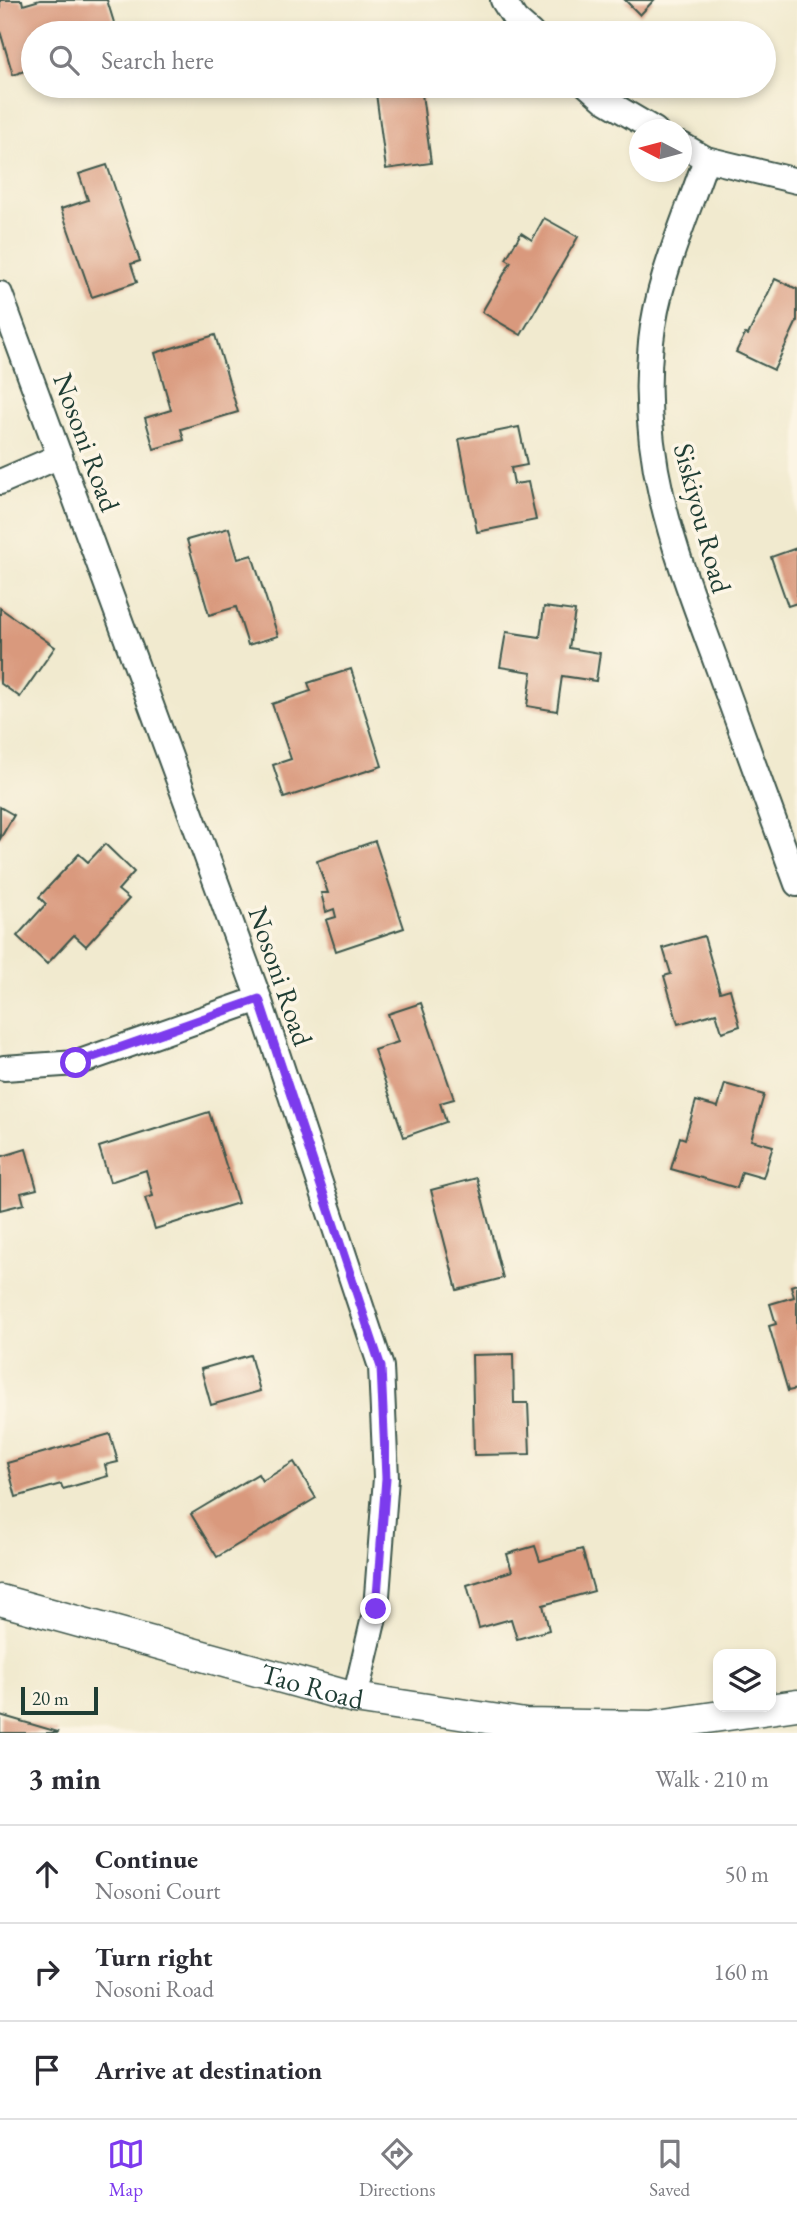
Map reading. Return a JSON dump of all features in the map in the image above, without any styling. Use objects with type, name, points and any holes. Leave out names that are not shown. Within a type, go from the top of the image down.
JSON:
[{"type":"street","points":[[503,0],[517,21]]},
{"type":"street","points":[[602,98],[636,119]]},
{"type":"street","points":[[692,151],[706,159],[797,181]]},
{"type":"street","name":"Siskiyou Road","points":[[706,159],[665,280],[651,339],[647,406],[654,471],[677,555],[797,884]]},
{"type":"street","name":"Nosoni Road","points":[[0,294],[259,999],[381,1367],[386,1478],[376,1609],[355,1698]]},
{"type":"street","points":[[0,482],[60,456]]},
{"type":"street","points":[[4,1068],[76,1063],[259,999]]},
{"type":"street","name":"Tao Road","points":[[0,1600],[355,1698],[525,1724],[651,1726],[797,1705]]},
{"type":"building","points":[[0,0],[22,0],[23,5],[40,0],[107,0],[114,21],[21,21],[21,72],[13,75],[0,31]]},
{"type":"building","points":[[625,0],[654,0],[640,15]]},
{"type":"building","points":[[377,98],[423,98],[431,163],[386,169]]},
{"type":"building","points":[[107,165],[140,261],[131,264],[137,282],[92,297],[61,209],[88,200],[79,174]]},
{"type":"building","points":[[544,218],[578,237],[521,335],[482,312],[511,262],[506,259],[521,233],[532,240]]},
{"type":"building","points":[[775,279],[797,289],[797,321],[774,370],[736,352],[745,334],[748,335]]},
{"type":"building","points":[[215,335],[238,412],[181,429],[184,440],[154,449],[145,418],[171,410],[155,353]]},
{"type":"building","points":[[519,427],[527,465],[511,468],[514,484],[528,482],[536,520],[477,532],[459,439]]},
{"type":"building","points":[[229,528],[238,559],[252,555],[278,636],[248,645],[236,607],[209,615],[187,540]]},
{"type":"building","points":[[797,548],[797,603],[788,606],[771,557]]},
{"type":"building","points":[[544,607],[575,611],[569,648],[600,653],[596,681],[562,676],[557,711],[527,706],[532,672],[500,667],[506,632],[540,637]]},
{"type":"building","points":[[0,608],[55,647],[20,697],[0,683]]},
{"type":"building","points":[[351,669],[382,766],[284,798],[273,765],[291,759],[272,704],[311,691],[308,683]]},
{"type":"building","points":[[0,807],[14,815],[0,839]]},
{"type":"building","points":[[375,841],[404,928],[336,951],[326,920],[336,917],[334,909],[326,912],[321,893],[328,893],[317,861]]},
{"type":"building","points":[[105,844],[134,872],[118,890],[129,899],[86,946],[74,935],[47,964],[17,936],[46,904],[39,897],[79,854],[88,862]]},
{"type":"building","points":[[704,936],[720,992],[730,989],[740,1026],[722,1032],[716,1013],[678,1024],[664,976],[671,974],[663,948]]},
{"type":"building","points":[[421,1003],[454,1099],[440,1103],[446,1122],[404,1137],[374,1050],[398,1042],[388,1014]]},
{"type":"building","points":[[725,1084],[764,1095],[751,1140],[773,1146],[763,1178],[742,1172],[737,1188],[671,1169],[680,1137],[685,1139],[696,1101],[718,1107]]},
{"type":"building","points":[[209,1112],[238,1203],[155,1229],[145,1198],[153,1196],[146,1170],[110,1182],[99,1147]]},
{"type":"building","points":[[26,1149],[37,1189],[21,1193],[24,1204],[0,1210],[0,1157]]},
{"type":"building","points":[[477,1178],[503,1278],[457,1290],[431,1190]]},
{"type":"building","points":[[797,1284],[797,1389],[788,1391],[769,1326],[776,1324],[770,1304],[794,1297],[791,1286]]},
{"type":"building","points":[[513,1354],[514,1403],[528,1403],[530,1454],[474,1455],[472,1355]]},
{"type":"building","points":[[250,1355],[260,1391],[211,1405],[201,1369]]},
{"type":"building","points":[[110,1434],[118,1462],[105,1465],[108,1476],[63,1489],[61,1484],[16,1497],[7,1463]]},
{"type":"building","points":[[294,1462],[316,1498],[217,1557],[191,1514],[258,1474],[262,1481]]},
{"type":"building","points":[[535,1546],[540,1561],[582,1549],[594,1591],[543,1605],[549,1630],[517,1639],[511,1619],[479,1628],[467,1585],[512,1571],[507,1554]]},
{"type":"building","points":[[0,1715],[58,1732],[0,1733]]},
{"type":"route","points":[[76,1063],[259,999],[381,1367],[386,1478],[376,1609]]}]
